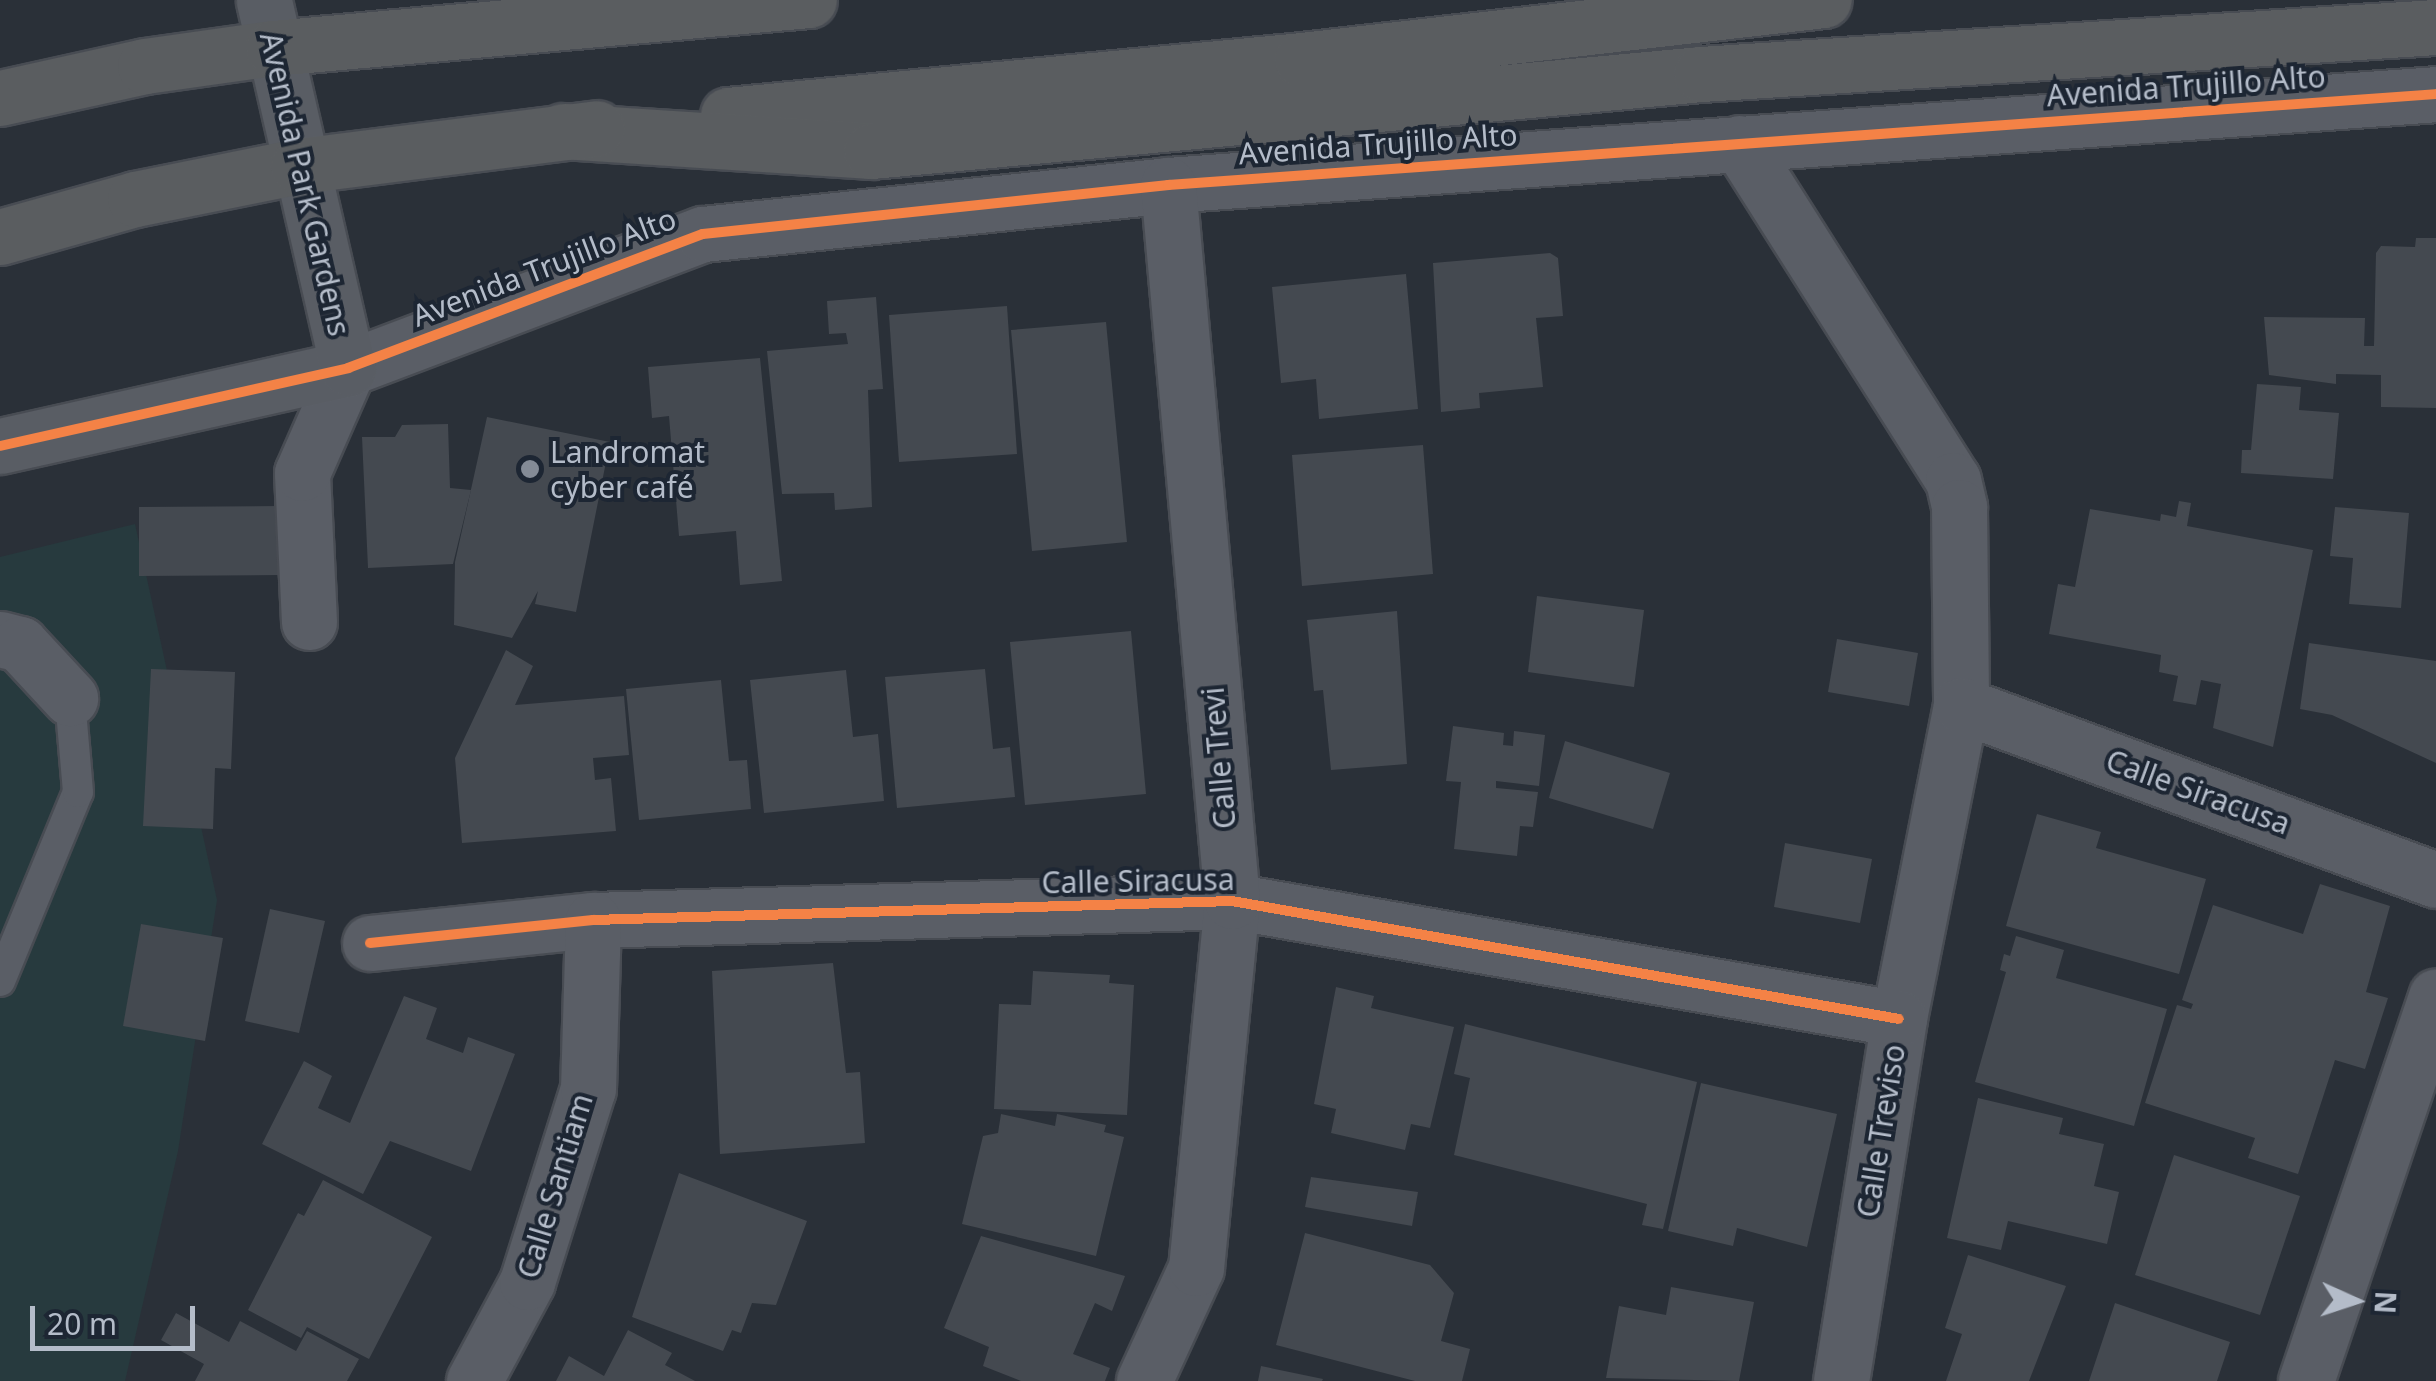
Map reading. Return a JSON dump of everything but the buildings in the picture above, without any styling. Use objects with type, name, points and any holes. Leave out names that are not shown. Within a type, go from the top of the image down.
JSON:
[{"type":"highway","points":[[0,98],[145,66],[269,24],[808,0]]},
{"type":"highway","points":[[0,236],[135,199],[298,166],[562,131],[1302,60],[1824,0]]},
{"type":"highway","points":[[562,131],[870,150],[1701,74],[2436,27]]},
{"type":"street","name":"Avenida Park Gardens","points":[[269,24],[298,166],[348,368]]},
{"type":"street","name":"Avenida Trujillo Alto","points":[[348,368],[704,234],[1168,184],[2436,94]]},
{"type":"street","name":"Calle Treviso","points":[[1739,142],[1954,480],[1960,507],[1961,705],[1898,1018],[1842,1381]]},
{"type":"street","name":"Calle Trevi","points":[[1144,1381],[1196,1268],[1232,901],[1168,184]]},
{"type":"street","points":[[0,446],[348,368]]},
{"type":"street","points":[[309,622],[302,473],[348,368]]},
{"type":"street","points":[[0,638],[20,644],[70,698]]},
{"type":"street","name":"Calle Siracusa","points":[[1961,705],[2436,880]]},
{"type":"street","name":"Calle Siracusa","points":[[370,943],[593,920],[1232,901],[1898,1018]]},
{"type":"street","name":"Calle Santiam","points":[[474,1381],[527,1282],[588,1090],[593,920]]},
{"type":"street","points":[[2306,1381],[2436,996]]},
{"type":"lane","points":[[0,981],[78,792],[70,698]]},
{"type":"green space","points":[[135,524],[217,900],[178,1151],[125,1381],[0,1381],[0,557]]},
{"type":"cycle path","points":[[0,446],[348,368],[703,234],[1168,185],[2436,94]]},
{"type":"cycle path","points":[[370,943],[593,920],[1232,901],[1899,1019]]},
{"type":"place","name":"Landromat cyber café","points":[[530,469]]}]
